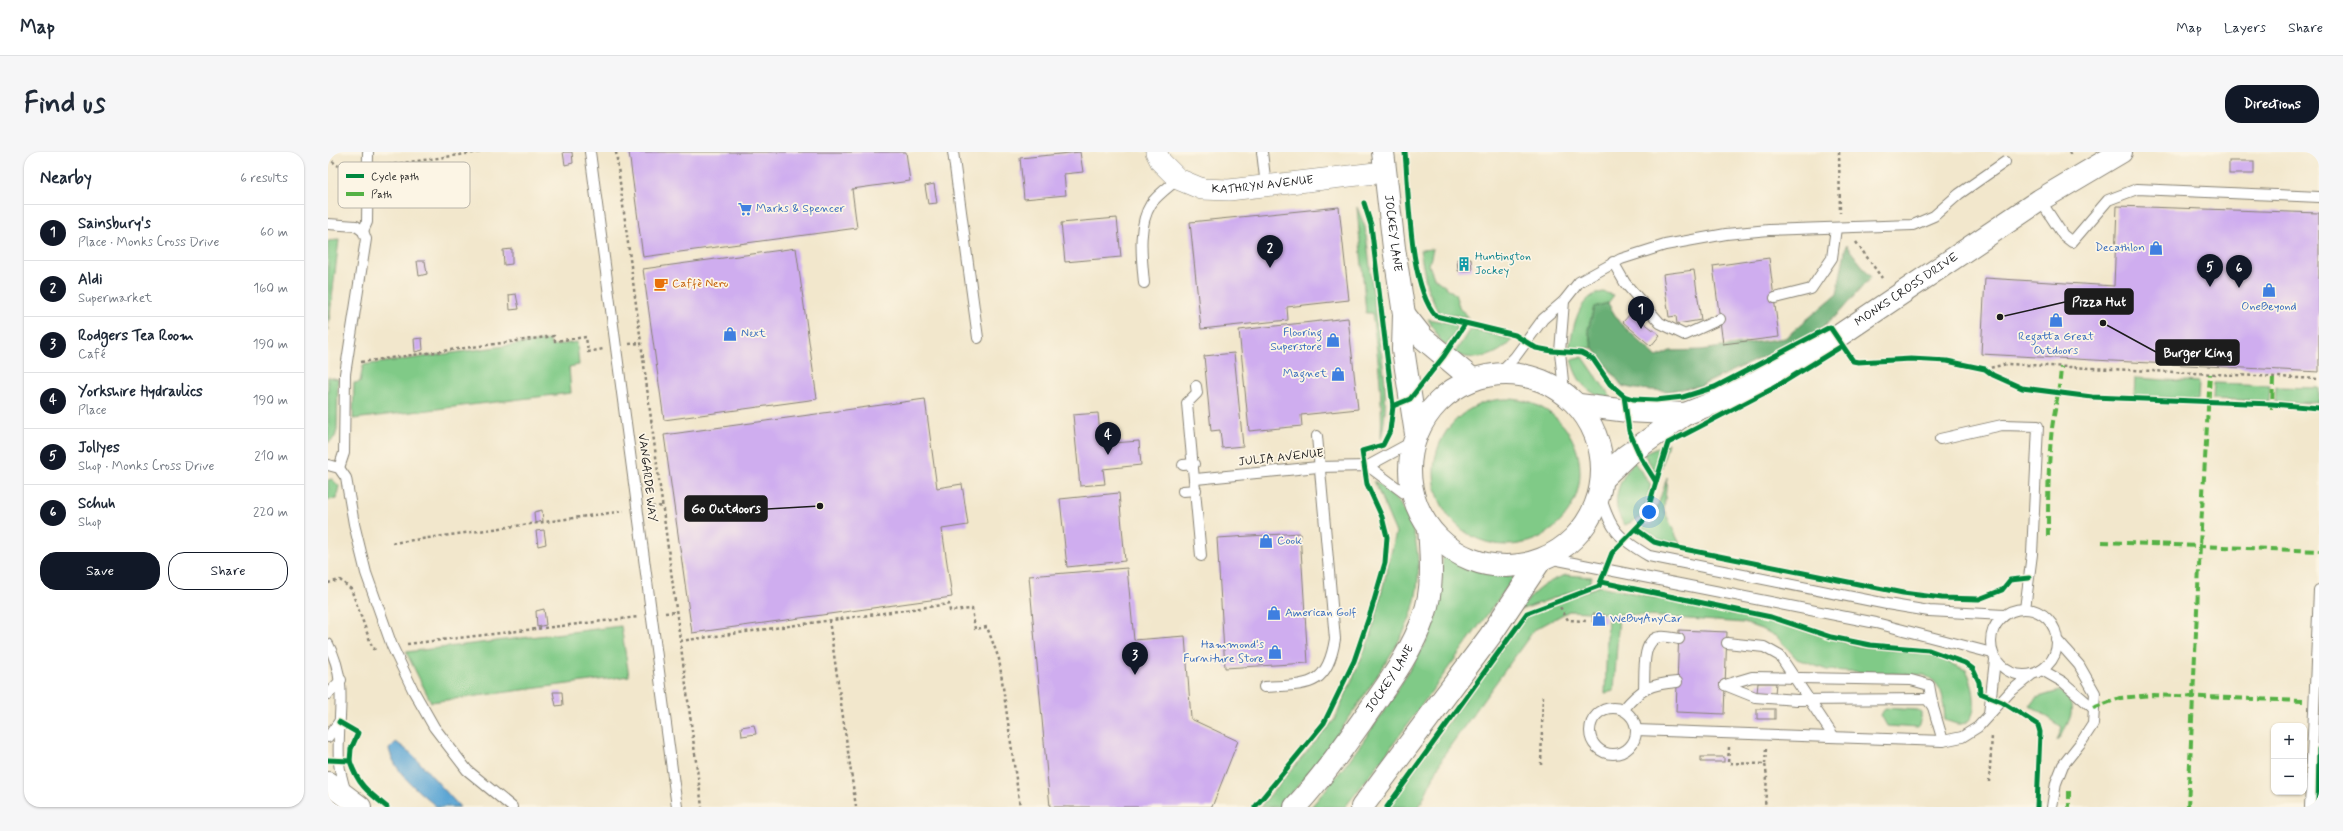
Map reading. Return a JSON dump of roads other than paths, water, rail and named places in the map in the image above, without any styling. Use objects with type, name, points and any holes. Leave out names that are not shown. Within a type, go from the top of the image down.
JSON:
[{"type":"street","name":"KATHRYN AVENUE","points":[[1156,152],[1161,162],[1178,178],[1202,189],[1229,190],[1266,186],[1383,162]]},
{"type":"street","name":"MONKS CROSS DRIVE","points":[[1602,486],[1626,456],[1685,414],[1721,400],[1755,383],[1836,337],[2040,200],[2121,152]]},
{"type":"street","name":"JOCKEY LANE","points":[[1383,162],[1404,314],[1403,349],[1415,437]]},
{"type":"street","points":[[1404,314],[1423,338],[1472,379]]},
{"type":"street","points":[[1499,373],[1529,376],[1544,380],[1571,398],[1593,427],[1602,452],[1602,486],[1589,520],[1571,542],[1544,559],[1509,567],[1479,563],[1451,550],[1429,528],[1415,501],[1409,471],[1415,437],[1426,416],[1438,401],[1454,388],[1472,379],[1499,373]]},
{"type":"street","name":"MONKS CROSS DRIVE","points":[[1571,398],[1628,411],[1685,414]]},
{"type":"street","name":"JOCKEY LANE","points":[[1295,807],[1318,782],[1398,670],[1413,643],[1425,615],[1432,571],[1429,528]]},
{"type":"street","points":[[1362,807],[1490,636],[1544,559]]},
{"type":"street","points":[[328,783],[354,802]]},
{"type":"lane","name":"VANGARDE WAY","points":[[590,152],[677,807]]},
{"type":"lane","points":[[953,152],[978,338]]},
{"type":"lane","points":[[1262,152],[1266,186]]},
{"type":"lane","points":[[1499,373],[1515,357],[1543,319],[1564,301],[1579,282],[1613,262],[1665,245],[1726,234],[1769,230],[1913,225],[1934,216],[1959,194],[2005,162]]},
{"type":"lane","points":[[1144,284],[1142,260],[1143,224],[1151,204],[1178,178]]},
{"type":"lane","points":[[2040,200],[2063,235],[2072,242],[2108,200],[2138,189],[2319,197]]},
{"type":"lane","points":[[363,231],[367,222],[367,208]]},
{"type":"lane","points":[[328,224],[356,226],[363,231],[366,239],[345,374],[344,452],[339,468]]},
{"type":"lane","points":[[1775,298],[1811,289],[1832,258],[1836,228]]},
{"type":"lane","points":[[1613,262],[1625,283],[1660,323],[1685,335],[1720,318]]},
{"type":"lane","points":[[1564,301],[1560,352],[1571,398]]},
{"type":"lane","points":[[1196,386],[1197,394],[1187,403],[1196,479],[1201,556]]},
{"type":"lane","points":[[1940,439],[2002,425],[2038,426],[2032,554],[2025,609]]},
{"type":"lane","points":[[1264,687],[1306,684],[1320,678],[1332,657],[1335,639],[1318,467],[1317,436]]},
{"type":"lane","name":"JULIA AVENUE","points":[[1196,479],[1318,467],[1368,466],[1415,437]]},
{"type":"lane","points":[[1182,465],[1194,464]]},
{"type":"lane","points":[[328,465],[339,468],[346,478],[354,524],[366,573],[392,646],[412,690],[434,727],[467,770],[512,807]]},
{"type":"lane","points":[[1368,466],[1415,501]]},
{"type":"lane","points":[[1602,486],[1606,516],[1623,541],[1649,556],[1928,611],[2004,615],[2025,609],[2034,611],[2049,622],[2056,639],[2079,665],[2095,693],[2092,724],[2082,741],[2063,765],[2056,783],[2052,807]]},
{"type":"lane","points":[[1183,491],[1196,490]]},
{"type":"lane","points":[[1544,559],[1869,622],[1994,656]]},
{"type":"lane","points":[[2310,807],[2319,590]]},
{"type":"lane","points":[[2004,615],[1992,632],[1990,643],[1994,656],[2002,668],[2011,673],[2021,676],[2031,675]]},
{"type":"lane","points":[[1644,689],[1647,647],[1652,641],[1660,637],[1679,639]]},
{"type":"lane","points":[[1636,730],[1943,741],[1962,737],[1978,727],[2010,692],[2031,675],[2042,670],[2054,657],[2056,639]]},
{"type":"lane","points":[[1727,643],[1764,647],[1772,650],[1780,656],[1834,737]]},
{"type":"lane","points":[[328,644],[338,666],[341,680],[342,702],[339,722],[339,762],[354,802]]},
{"type":"lane","points":[[1989,714],[1994,656]]},
{"type":"lane","points":[[2042,670],[2064,682],[2093,708]]},
{"type":"lane","points":[[1933,707],[1927,700],[1810,700],[1755,697],[1725,685],[1752,677],[1911,680],[1929,685],[1933,707],[1943,741]]},
{"type":"lane","points":[[328,694],[341,680]]},
{"type":"lane","points":[[1623,710],[1635,695],[1644,689],[1658,683],[1677,682]]},
{"type":"lane","points":[[1610,707],[1623,710],[1632,718],[1636,730],[1631,744],[1620,753],[1605,753],[1593,744],[1589,730],[1593,717],[1598,712],[1610,707]]},
{"type":"lane","points":[[328,737],[339,722]]},
{"type":"water","points":[[396,742],[412,754],[460,807],[437,807],[408,781],[396,766],[389,749]]},
{"type":"place","name":"Marks & Spencer","points":[[745,209]]},
{"type":"place","name":"Decathlon","points":[[2156,248]]},
{"type":"place","name":"Huntington Jockey","points":[[1464,264]]},
{"type":"place","name":"Aldi","points":[[1270,268]]},
{"type":"place","name":"Caffè Nero","points":[[661,284]]},
{"type":"place","name":"Jollyes","points":[[2210,287]]},
{"type":"place","name":"Schuh","points":[[2239,288]]},
{"type":"place","name":"OneBeyond","points":[[2269,290]]},
{"type":"place","name":"Pizza Hut","points":[[2000,317]]},
{"type":"place","name":"Regatta Great Outdoors","points":[[2056,320]]},
{"type":"place","name":"Burger King","points":[[2103,323]]},
{"type":"place","name":"Sainsbury's","points":[[1641,329]]},
{"type":"place","name":"Next","points":[[730,334]]},
{"type":"place","name":"Flooring Superstore","points":[[1333,340]]},
{"type":"place","name":"Magnet","points":[[1338,374]]},
{"type":"place","name":"Yorkshire Hydraulics","points":[[1108,455]]},
{"type":"place","name":"Go Outdoors","points":[[820,506]]},
{"type":"place","name":"Cook","points":[[1266,541]]},
{"type":"place","name":"American Golf","points":[[1274,613]]},
{"type":"place","name":"WeBuyAnyCar","points":[[1599,619]]},
{"type":"place","name":"Hammond's Furniture Store","points":[[1275,652]]},
{"type":"place","name":"Rodgers Tea Room","points":[[1135,675]]}]
